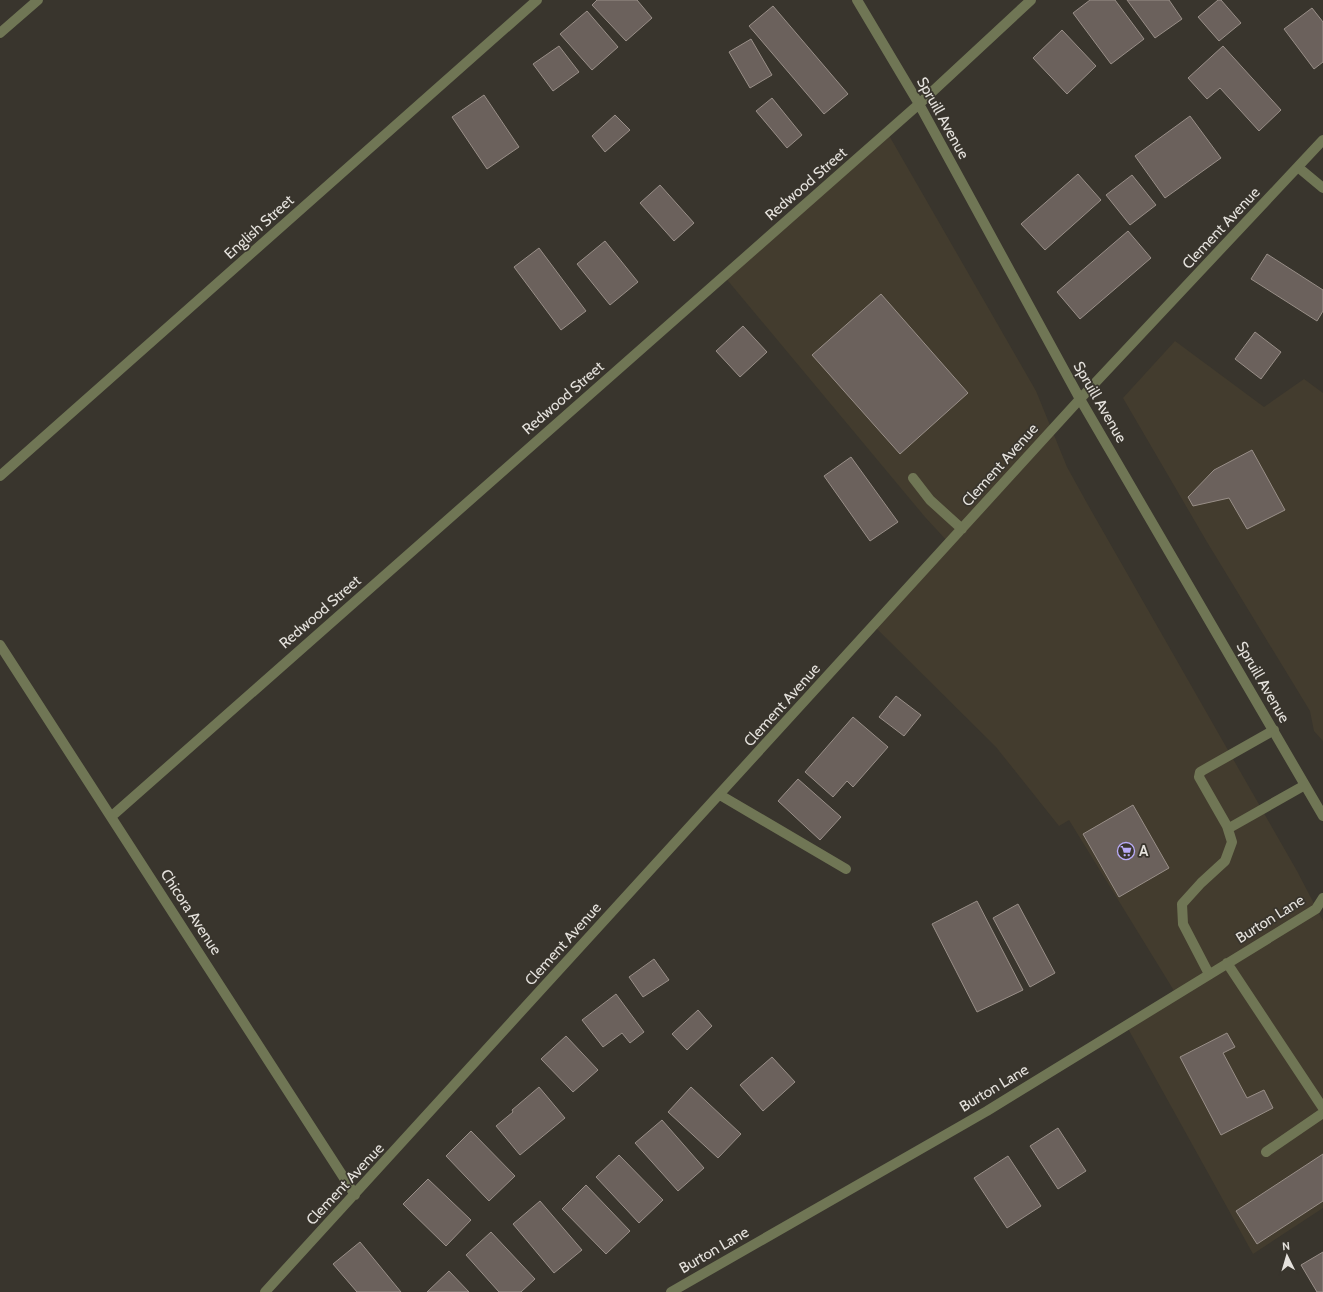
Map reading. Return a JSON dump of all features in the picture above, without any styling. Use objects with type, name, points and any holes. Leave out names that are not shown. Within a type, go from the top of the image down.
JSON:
[{"type":"street","points":[[0,33],[38,0]]},
{"type":"street","name":"English Street","points":[[0,476],[538,0]]},
{"type":"street","name":"Spruill Avenue","points":[[857,0],[919,104],[1080,400],[1323,816]]},
{"type":"street","name":"Redwood Street","points":[[112,816],[919,104],[1031,0]]},
{"type":"street","name":"Clement Avenue","points":[[265,1292],[1080,400],[1299,168],[1323,140]]},
{"type":"street","points":[[1299,168],[1323,188]]},
{"type":"street","points":[[913,478],[930,500],[962,529]]},
{"type":"street","name":"Chicora Avenue","points":[[0,645],[112,816],[355,1195]]},
{"type":"street","points":[[1209,974],[1183,924],[1182,904],[1201,883],[1225,861],[1232,842],[1227,826],[1199,777],[1200,772],[1274,730]]},
{"type":"street","points":[[1227,826],[1231,827],[1305,785]]},
{"type":"street","points":[[720,795],[846,869]]},
{"type":"street","name":"Burton Lane","points":[[671,1292],[987,1110],[1316,909],[1323,898]]},
{"type":"street","points":[[1227,963],[1323,1108]]},
{"type":"street","points":[[1266,1152],[1323,1113]]},
{"type":"shaded area","points":[[887,132],[1036,391],[1067,467],[1297,871],[1323,921],[1323,1208],[1253,1254],[1126,1025],[1176,994],[1069,820],[1059,826],[996,747],[874,626],[949,543],[925,517],[724,276]]},
{"type":"shaded area","points":[[1175,341],[1264,407],[1304,379],[1323,393],[1323,741],[1314,731],[1310,711],[1207,542],[1123,398]]},
{"type":"building","points":[[597,0],[637,0],[652,18],[626,41],[592,5]]},
{"type":"building","points":[[1090,0],[1115,0],[1144,39],[1111,64],[1073,13]]},
{"type":"building","points":[[1127,0],[1169,0],[1182,19],[1155,38]]},
{"type":"building","points":[[1218,0],[1221,0],[1241,23],[1219,41],[1198,17]]},
{"type":"building","points":[[773,6],[848,94],[824,114],[749,26]]},
{"type":"building","points":[[1312,8],[1323,22],[1323,62],[1314,69],[1284,29]]},
{"type":"building","points":[[587,11],[618,47],[592,70],[560,34]]},
{"type":"building","points":[[1062,30],[1096,66],[1067,94],[1033,58]]},
{"type":"building","points":[[751,39],[772,75],[750,88],[729,52]]},
{"type":"building","points":[[559,46],[579,72],[553,91],[533,64]]},
{"type":"building","points":[[1223,46],[1281,110],[1259,131],[1220,88],[1207,99],[1188,78]]},
{"type":"building","points":[[484,95],[519,147],[487,169],[452,117]]},
{"type":"building","points":[[772,98],[802,135],[787,148],[756,111]]},
{"type":"building","points":[[615,115],[630,130],[605,152],[592,136]]},
{"type":"building","points":[[1190,116],[1221,158],[1165,198],[1135,156]]},
{"type":"building","points":[[1078,174],[1101,200],[1045,250],[1021,224]]},
{"type":"building","points":[[1132,175],[1156,205],[1130,225],[1106,195]]},
{"type":"building","points":[[660,185],[694,223],[674,241],[640,203]]},
{"type":"building","points":[[1128,231],[1151,258],[1080,319],[1057,292]]},
{"type":"building","points":[[605,241],[638,282],[610,305],[577,264]]},
{"type":"building","points":[[539,248],[586,311],[561,330],[514,267]]},
{"type":"building","points":[[1267,254],[1323,290],[1323,311],[1317,321],[1251,279]]},
{"type":"building","points":[[881,294],[968,393],[900,454],[812,355]]},
{"type":"building","points":[[743,326],[767,352],[740,377],[716,351]]},
{"type":"building","points":[[1255,332],[1281,352],[1261,379],[1235,359]]},
{"type":"building","points":[[1252,450],[1285,510],[1247,529],[1229,498],[1193,506],[1188,497],[1214,470]]},
{"type":"building","points":[[851,457],[898,522],[870,541],[824,476]]},
{"type":"building","points":[[896,696],[921,715],[904,736],[879,717]]},
{"type":"building","points":[[853,717],[888,747],[853,787],[847,781],[833,797],[805,772]]},
{"type":"building","points":[[798,779],[841,817],[820,840],[778,801]]},
{"type":"building","name":"A","points":[[1133,805],[1169,868],[1119,897],[1083,834]]},
{"type":"building","points":[[977,901],[1023,990],[977,1012],[932,924]]},
{"type":"building","points":[[1018,904],[1055,973],[1030,987],[993,918]]},
{"type":"building","points":[[654,959],[669,980],[643,997],[629,977]]},
{"type":"building","points":[[616,994],[644,1032],[630,1043],[622,1033],[603,1047],[582,1020]]},
{"type":"building","points":[[698,1010],[712,1026],[687,1050],[672,1034]]},
{"type":"building","points":[[1227,1033],[1235,1047],[1223,1053],[1247,1098],[1264,1090],[1273,1108],[1221,1135],[1180,1057]]},
{"type":"building","points":[[566,1036],[598,1070],[573,1092],[541,1059]]},
{"type":"building","points":[[772,1057],[795,1082],[763,1111],[740,1085]]},
{"type":"building","points":[[539,1087],[565,1118],[520,1155],[496,1126]]},
{"type":"building","points":[[691,1087],[741,1134],[718,1158],[668,1112]]},
{"type":"building","points":[[662,1120],[704,1168],[678,1191],[635,1143]]},
{"type":"building","points":[[1058,1128],[1086,1171],[1058,1189],[1030,1146]]},
{"type":"building","points":[[471,1131],[515,1176],[489,1201],[446,1156]]},
{"type":"building","points":[[1323,1154],[1323,1201],[1257,1244],[1236,1211]]},
{"type":"building","points":[[619,1155],[663,1200],[639,1223],[596,1177]]},
{"type":"building","points":[[1008,1156],[1041,1206],[1007,1228],[974,1178]]},
{"type":"building","points":[[428,1179],[471,1220],[446,1246],[403,1204]]},
{"type":"building","points":[[586,1185],[630,1231],[606,1254],[562,1209]]},
{"type":"building","points":[[540,1201],[582,1250],[554,1273],[513,1224]]},
{"type":"building","points":[[491,1232],[535,1279],[521,1292],[499,1292],[466,1255]]},
{"type":"building","points":[[360,1242],[401,1292],[357,1292],[333,1264]]},
{"type":"building","points":[[1323,1252],[1323,1292],[1317,1292],[1301,1265]]},
{"type":"building","points":[[449,1271],[469,1292],[427,1292]]},
{"type":"place","name":"A","points":[[1126,851]]}]
